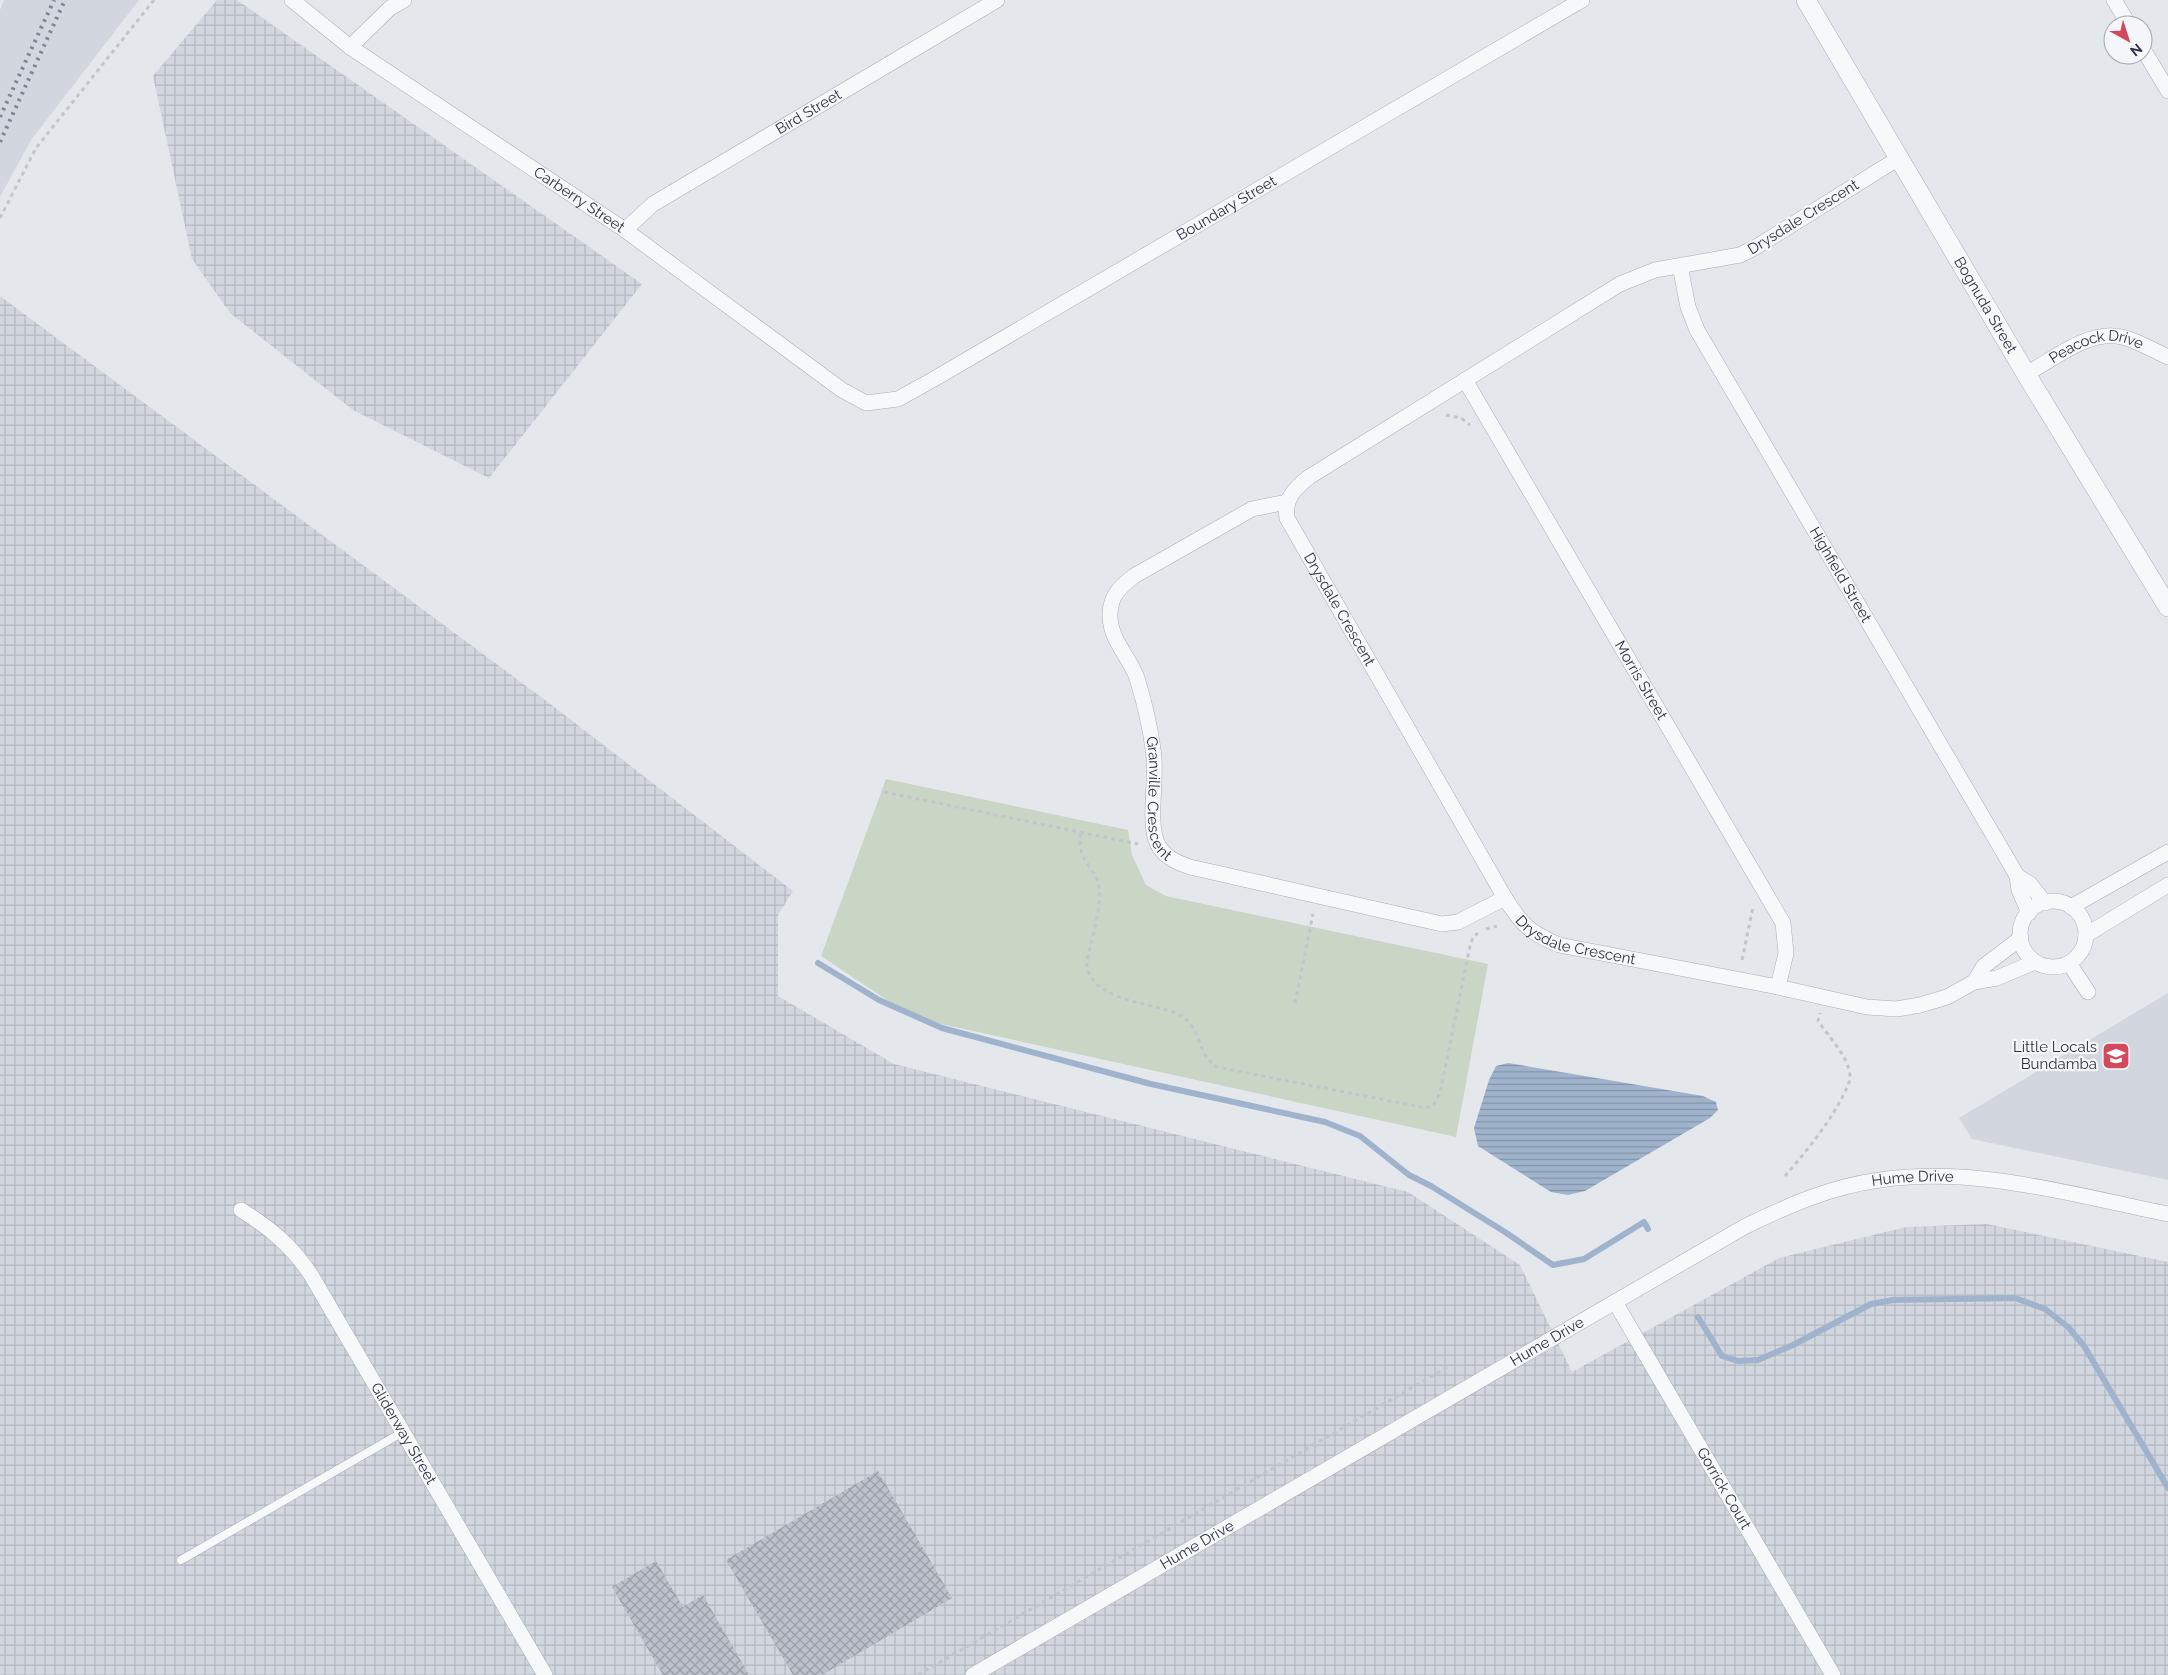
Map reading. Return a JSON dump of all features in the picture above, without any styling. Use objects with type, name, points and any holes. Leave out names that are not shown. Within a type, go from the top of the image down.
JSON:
[{"type":"street","name":"Carberry Street","points":[[292,0],[350,47],[625,230],[842,390],[866,403]]},
{"type":"street","points":[[350,47],[390,8],[404,0]]},
{"type":"street","name":"Bird Street","points":[[625,230],[653,204],[997,0]]},
{"type":"street","name":"Boundary Street","points":[[866,403],[898,399],[934,379],[1582,0]]},
{"type":"street","name":"Bognuda Street","points":[[1806,0],[2026,374],[2168,606]]},
{"type":"street","points":[[2114,0],[2123,15]]},
{"type":"street","points":[[2153,65],[2168,91]]},
{"type":"street","name":"Drysdale Crescent","points":[[1899,158],[1740,255],[1655,270],[1620,284],[1309,477],[1295,488],[1287,502],[1287,518],[1505,898],[1518,918],[1530,930],[1559,945],[1778,987],[1867,1007],[1898,1009],[1946,997],[1974,982],[1997,978],[2035,962]]},
{"type":"street","name":"Highfield Street","points":[[1680,266],[1688,307],[1697,330],[2017,876],[2019,890],[2029,913]]},
{"type":"street","name":"Peacock Drive","points":[[2026,374],[2082,343],[2106,336],[2120,337],[2133,341],[2168,357]]},
{"type":"street","name":"Morris Street","points":[[1464,380],[1782,923],[1786,953],[1778,987]]},
{"type":"street","name":"Granville Crescent","points":[[1287,502],[1252,509],[1134,576],[1118,589],[1112,599],[1111,629],[1136,677],[1154,750],[1154,829],[1160,848],[1176,863],[1190,867],[1442,924],[1458,922],[1505,898]]},
{"type":"street","points":[[2071,906],[2168,852]]},
{"type":"street","name":"Highfield Street","points":[[2017,876],[2030,884],[2045,903]]},
{"type":"street","points":[[2086,935],[2168,886]]},
{"type":"street","points":[[2054,902],[2071,906],[2079,914],[2084,924],[2086,935],[2081,952],[2069,963],[2057,967],[2035,962],[2023,947],[2021,938],[2021,929],[2029,913],[2045,903],[2054,902]]},
{"type":"street","name":"Drysdale Crescent","points":[[1974,982],[1984,966],[2021,938]]},
{"type":"street","points":[[2069,963],[2088,992]]},
{"type":"street","name":"Hume Drive","points":[[973,1675],[1744,1227],[1819,1194],[1879,1180],[1914,1176],[1985,1178],[2168,1214]]},
{"type":"street","name":"Gliderway Street","points":[[241,1210],[278,1234],[299,1257],[545,1675]]},
{"type":"street","name":"Gorrick Court","points":[[1615,1302],[1833,1675]]},
{"type":"lane","points":[[181,1560],[402,1432]]},
{"type":"path","points":[[0,218],[36,148],[154,0]]},
{"type":"path","points":[[884,792],[1138,844]]},
{"type":"path","points":[[1081,833],[1079,846],[1099,886],[1100,898],[1087,960],[1087,969],[1092,979],[1098,986],[1109,993],[1166,1010],[1187,1019],[1195,1030],[1209,1063],[1217,1068],[1426,1108],[1432,1106],[1440,1093],[1473,937],[1483,929],[1497,926]]},
{"type":"path","points":[[1294,1003],[1313,914]]},
{"type":"path","points":[[1785,1176],[1807,1150],[1832,1113],[1850,1080],[1846,1061],[1818,1021],[1820,1010]]},
{"type":"path","points":[[918,1675],[1449,1366]]},
{"type":"shaded area","points":[[4,0],[139,0],[31,140],[0,197],[0,10]]},
{"type":"shaded area","points":[[217,0],[237,0],[642,284],[489,478],[353,410],[230,313],[192,259],[153,76]]},
{"type":"shaded area","points":[[0,296],[549,703],[793,891],[778,915],[778,996],[894,1064],[1408,1192],[1520,1265],[1572,1372],[1779,1258],[1906,1227],[1987,1224],[2168,1262],[2168,1675],[0,1675]]},
{"type":"shaded area","name":"Little Locals Bundamba","points":[[2168,993],[2168,1180],[1972,1139],[1959,1118]]},
{"type":"green space","points":[[886,779],[1128,830],[1132,855],[1146,885],[1166,896],[1488,964],[1456,1137],[914,1018],[821,956]]},
{"type":"water","points":[[1508,1063],[1703,1096],[1716,1102],[1718,1110],[1710,1118],[1585,1191],[1568,1195],[1551,1192],[1478,1146],[1474,1128],[1489,1080],[1496,1066]]},
{"type":"building","points":[[878,1471],[952,1598],[822,1675],[793,1675],[726,1560]]},
{"type":"building","points":[[656,1561],[683,1607],[703,1595],[749,1675],[663,1675],[612,1587]]},
{"type":"waterway","points":[[818,963],[879,1000],[942,1028],[1151,1084],[1325,1122],[1360,1136],[1409,1175],[1431,1186],[1505,1232],[1553,1265],[1584,1259],[1644,1222],[1648,1229]]},
{"type":"waterway","points":[[1698,1317],[1722,1356],[1738,1361],[1758,1360],[1793,1345],[1871,1304],[1893,1300],[2015,1298],[2045,1309],[2068,1327],[2084,1346],[2168,1488]]},
{"type":"railway","points":[[0,117],[54,0]]},
{"type":"railway","points":[[0,142],[65,0]]},
{"type":"place","name":"Little Locals Bundamba","points":[[2116,1056]]}]
